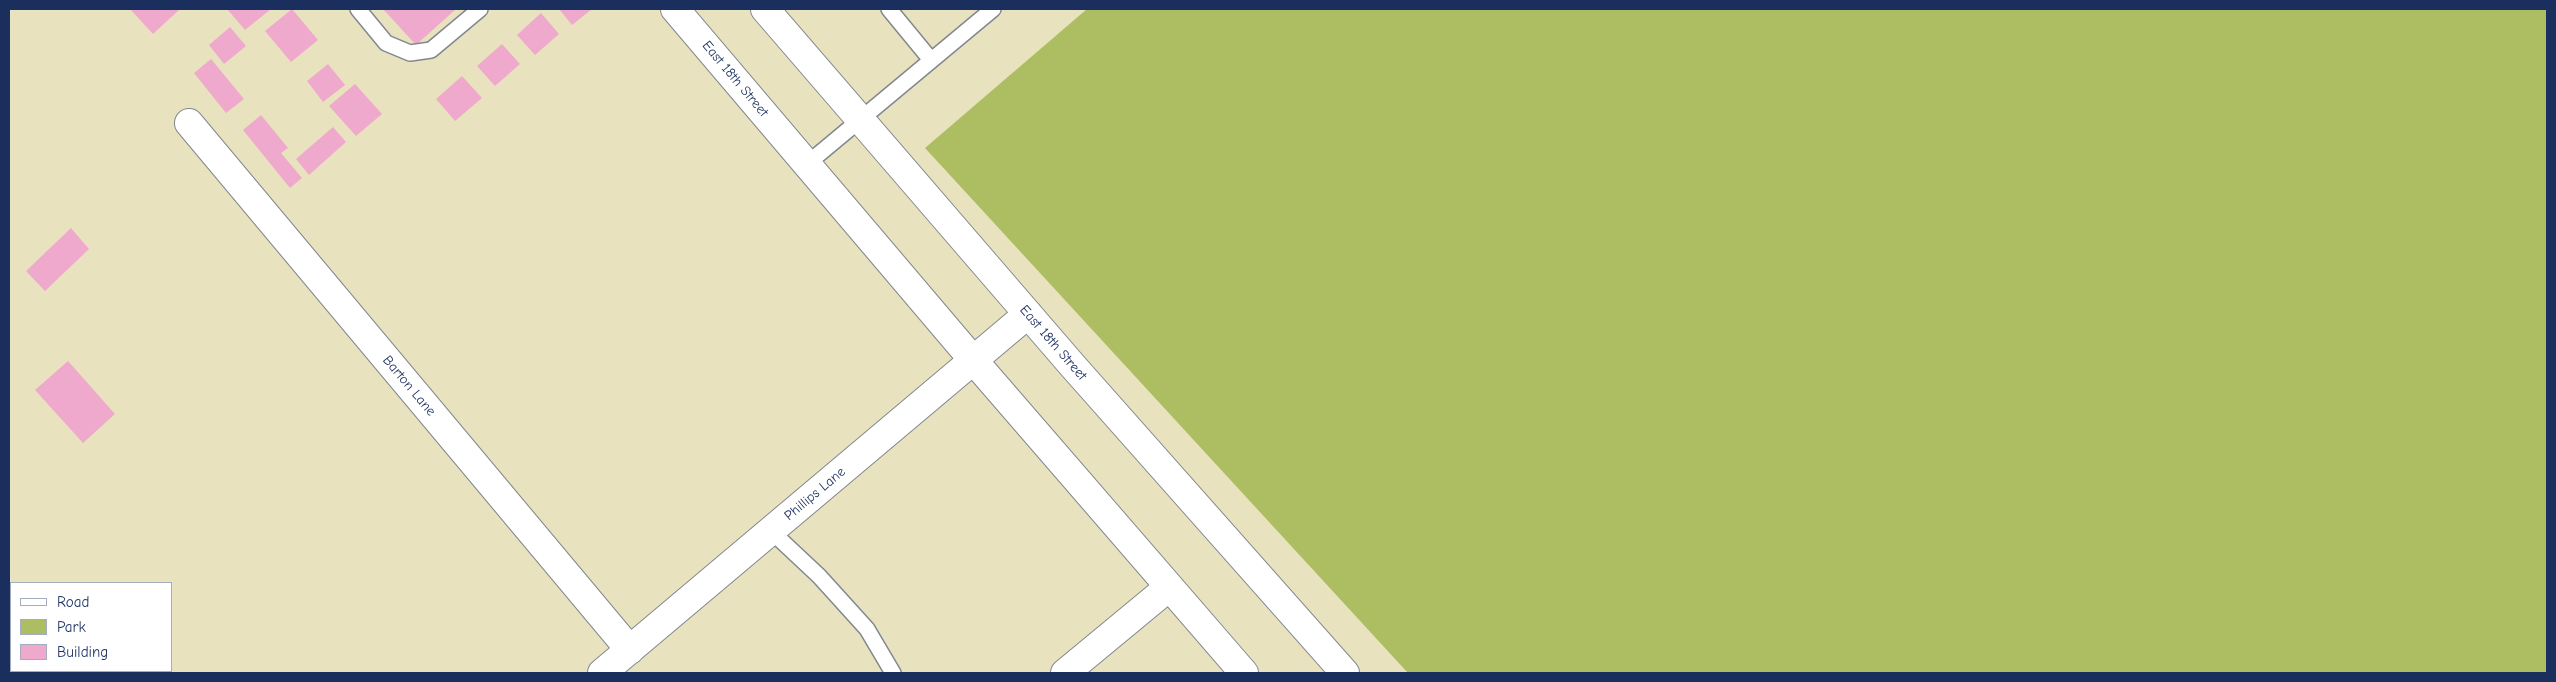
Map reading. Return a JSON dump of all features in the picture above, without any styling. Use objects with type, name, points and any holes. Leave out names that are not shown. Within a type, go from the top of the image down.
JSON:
[{"type":"main road","name":"East 18th Street","points":[[675,9],[974,361],[1244,673]]},
{"type":"main road","name":"East 18th Street","points":[[765,9],[1028,314],[1345,673]]},
{"type":"main road","name":"Barton Lane","points":[[188,123],[630,650]]},
{"type":"main road","name":"Phillips Lane","points":[[602,673],[1028,314]]},
{"type":"main road","points":[[1065,673],[1169,587]]},
{"type":"lane","points":[[358,9],[386,43],[410,53],[431,50],[480,9]]},
{"type":"lane","points":[[889,9],[931,60]]},
{"type":"lane","points":[[807,164],[993,9]]},
{"type":"lane","points":[[771,531],[819,576],[867,630],[893,673]]},
{"type":"green space","points":[[1087,9],[2547,9],[2547,673],[1408,673],[925,148]]},
{"type":"building","points":[[130,9],[180,9],[153,34]]},
{"type":"building","points":[[227,9],[271,9],[245,30]]},
{"type":"building","points":[[292,9],[318,40],[291,62],[265,31]]},
{"type":"building","points":[[383,9],[456,9],[416,45]]},
{"type":"building","points":[[559,9],[592,9],[572,25]]},
{"type":"building","points":[[541,13],[559,34],[535,55],[517,35]]},
{"type":"building","points":[[230,27],[246,46],[224,64],[209,45]]},
{"type":"building","points":[[502,44],[520,64],[495,86],[477,66]]},
{"type":"building","points":[[211,59],[244,99],[226,113],[194,73]]},
{"type":"building","points":[[328,64],[345,85],[323,102],[307,81]]},
{"type":"building","points":[[462,76],[482,98],[455,121],[436,99]]},
{"type":"building","points":[[355,84],[382,114],[356,136],[329,106]]},
{"type":"building","points":[[261,115],[288,148],[281,153],[302,178],[290,188],[243,130]]},
{"type":"building","points":[[333,127],[346,142],[309,175],[296,159]]},
{"type":"building","points":[[71,228],[89,249],[45,291],[26,271]]},
{"type":"building","points":[[68,361],[115,414],[83,443],[35,390]]}]
